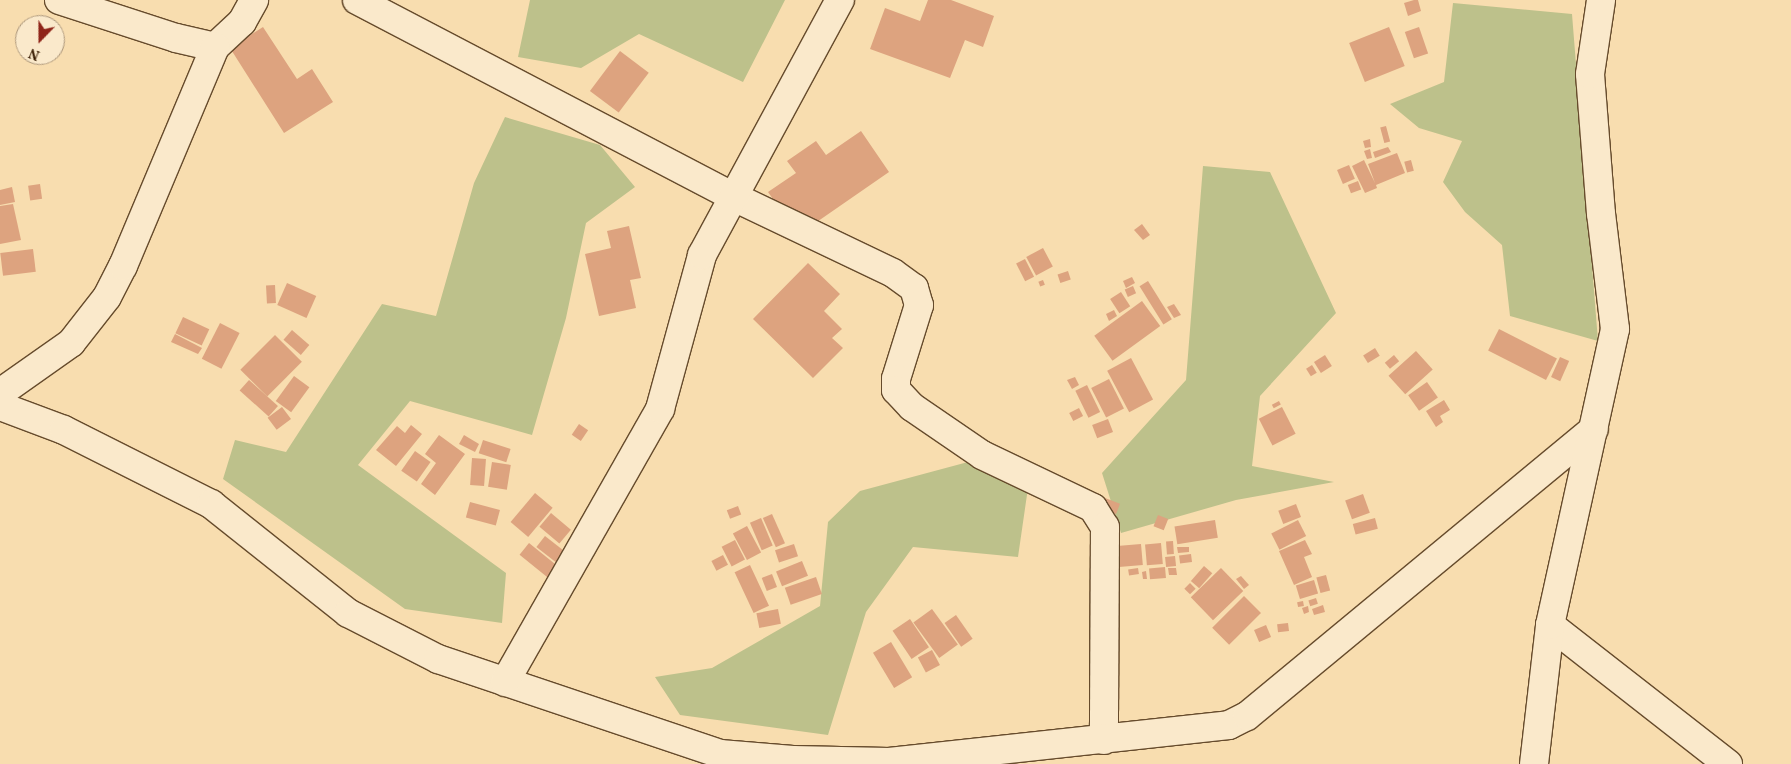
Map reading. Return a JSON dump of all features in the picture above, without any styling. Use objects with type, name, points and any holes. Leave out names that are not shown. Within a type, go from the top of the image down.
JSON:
[{"type":"street","points":[[59,0],[176,38],[215,47]]},
{"type":"street","points":[[0,393],[71,344],[107,296],[123,266],[215,47],[242,22],[254,0]]},
{"type":"street","points":[[357,0],[734,196],[906,281],[914,288],[919,305],[896,379],[896,390],[912,407],[982,455],[1093,508],[1100,515],[1106,528],[1104,740]]},
{"type":"street","points":[[505,682],[660,409],[702,255],[840,0]]},
{"type":"street","points":[[1534,764],[1550,625],[1615,329],[1601,214],[1590,74],[1599,0]]},
{"type":"street","points":[[0,406],[64,430],[211,504],[348,613],[438,659],[720,754],[793,760],[889,762],[1205,730],[1229,725],[1247,716],[1594,429]]},
{"type":"street","points":[[1550,625],[1728,764]]},
{"type":"green space","points":[[530,0],[785,0],[743,82],[639,34],[581,68],[518,57]]},
{"type":"green space","points":[[1453,3],[1572,14],[1598,341],[1510,316],[1502,245],[1465,212],[1443,182],[1462,141],[1419,128],[1390,104],[1444,82]]},
{"type":"green space","points":[[505,117],[600,145],[635,187],[586,223],[566,318],[532,435],[410,401],[358,465],[506,573],[502,623],[405,609],[223,479],[235,440],[286,452],[382,304],[436,316],[474,183]]},
{"type":"green space","points":[[1203,166],[1270,172],[1336,313],[1260,396],[1252,466],[1334,482],[1236,500],[1121,533],[1102,473],[1186,380]]},
{"type":"green space","points":[[968,462],[1030,474],[1018,557],[913,547],[866,612],[828,735],[680,715],[655,677],[712,668],[820,606],[828,522],[860,491]]},
{"type":"building","points":[[928,0],[951,0],[994,16],[983,47],[965,40],[950,78],[870,49],[885,8],[920,21]]},
{"type":"building","points":[[1418,0],[1421,11],[1408,16],[1404,3]]},
{"type":"building","points":[[263,27],[297,79],[312,69],[333,102],[284,133],[230,48]]},
{"type":"building","points":[[1389,27],[1405,66],[1365,82],[1349,43]]},
{"type":"building","points":[[1419,27],[1428,53],[1414,58],[1405,32]]},
{"type":"building","points":[[620,51],[649,73],[619,113],[590,91]]},
{"type":"building","points":[[1386,126],[1390,141],[1384,143],[1380,128]]},
{"type":"building","points":[[861,131],[889,172],[798,235],[768,192],[796,173],[787,161],[816,141],[826,155]]},
{"type":"building","points":[[1370,139],[1371,147],[1365,148],[1363,141]]},
{"type":"building","points":[[1388,147],[1391,152],[1375,158],[1373,152]]},
{"type":"building","points":[[1370,149],[1372,158],[1367,159],[1364,151]]},
{"type":"building","points":[[1397,153],[1405,173],[1376,185],[1377,188],[1365,193],[1352,166],[1364,160],[1375,183],[1368,164]]},
{"type":"building","points":[[1411,160],[1414,171],[1407,172],[1404,162]]},
{"type":"building","points":[[1349,165],[1355,179],[1343,184],[1337,170]]},
{"type":"building","points":[[1358,181],[1361,189],[1351,193],[1348,185]]},
{"type":"building","points":[[40,184],[42,199],[30,201],[28,186]]},
{"type":"building","points":[[12,187],[15,202],[0,205],[0,190]]},
{"type":"building","points":[[13,204],[21,240],[0,244],[0,206]]},
{"type":"building","points":[[1142,224],[1150,235],[1143,240],[1134,230]]},
{"type":"building","points":[[629,226],[641,278],[630,280],[636,308],[599,316],[585,254],[611,248],[607,231]]},
{"type":"building","points":[[1043,248],[1053,267],[1036,275],[1026,257]]},
{"type":"building","points":[[33,249],[36,272],[3,276],[0,253]]},
{"type":"building","points":[[1025,259],[1034,277],[1025,281],[1016,264]]},
{"type":"building","points":[[808,263],[840,294],[824,311],[842,329],[832,338],[843,348],[813,378],[753,319]]},
{"type":"building","points":[[1068,271],[1071,280],[1060,283],[1058,274]]},
{"type":"building","points":[[1132,277],[1135,283],[1126,288],[1123,281]]},
{"type":"building","points":[[1043,280],[1045,285],[1040,287],[1038,282]]},
{"type":"building","points":[[1148,281],[1172,319],[1163,324],[1140,286]]},
{"type":"building","points":[[287,283],[316,296],[306,318],[277,305]]},
{"type":"building","points":[[266,285],[275,285],[276,303],[267,303]]},
{"type":"building","points":[[1133,286],[1136,293],[1128,297],[1125,290]]},
{"type":"building","points":[[1121,292],[1130,306],[1119,313],[1110,299]]},
{"type":"building","points":[[1142,301],[1160,326],[1112,361],[1094,336]]},
{"type":"building","points":[[1174,304],[1181,315],[1174,318],[1167,307]]},
{"type":"building","points":[[1114,310],[1117,316],[1109,321],[1106,314]]},
{"type":"building","points":[[183,317],[209,329],[202,346],[175,333]]},
{"type":"building","points":[[220,323],[240,333],[221,369],[202,359]]},
{"type":"building","points":[[1499,329],[1557,359],[1546,380],[1488,350]]},
{"type":"building","points":[[292,330],[309,345],[301,355],[283,340]]},
{"type":"building","points":[[175,334],[202,348],[198,354],[171,342]]},
{"type":"building","points":[[275,335],[302,362],[267,397],[240,370]]},
{"type":"building","points":[[1375,348],[1380,356],[1368,363],[1363,355]]},
{"type":"building","points":[[1416,351],[1433,370],[1405,394],[1389,376]]},
{"type":"building","points":[[1325,355],[1332,366],[1321,373],[1314,362]]},
{"type":"building","points":[[1394,355],[1399,361],[1390,369],[1385,363]]},
{"type":"building","points":[[1560,357],[1569,361],[1560,381],[1551,377]]},
{"type":"building","points":[[1131,358],[1153,399],[1129,412],[1107,371]]},
{"type":"building","points":[[1312,365],[1317,373],[1311,376],[1306,369]]},
{"type":"building","points":[[294,376],[309,387],[291,412],[276,401]]},
{"type":"building","points":[[1075,377],[1079,385],[1072,389],[1067,380]]},
{"type":"building","points":[[1109,379],[1124,408],[1106,417],[1091,388]]},
{"type":"building","points":[[249,380],[278,406],[269,417],[240,390]]},
{"type":"building","points":[[1427,382],[1438,398],[1419,411],[1408,395]]},
{"type":"building","points":[[1087,385],[1100,412],[1088,418],[1075,391]]},
{"type":"building","points":[[1444,400],[1450,410],[1440,416],[1443,422],[1436,427],[1426,411]]},
{"type":"building","points":[[1279,401],[1281,405],[1274,408],[1272,405]]},
{"type":"building","points":[[282,407],[291,419],[277,430],[268,418]]},
{"type":"building","points":[[1282,407],[1296,434],[1272,446],[1259,419]]},
{"type":"building","points":[[1079,408],[1083,416],[1073,421],[1069,413]]},
{"type":"building","points":[[1108,419],[1113,432],[1097,438],[1092,425]]},
{"type":"building","points":[[579,424],[588,430],[581,441],[572,435]]},
{"type":"building","points":[[411,425],[422,434],[396,466],[376,450],[397,426],[405,433]]},
{"type":"building","points":[[439,435],[465,454],[435,495],[421,484],[436,463],[425,454]]},
{"type":"building","points":[[464,435],[479,444],[475,452],[459,444]]},
{"type":"building","points":[[483,440],[511,449],[506,462],[479,453]]},
{"type":"building","points":[[415,451],[431,462],[417,482],[401,471]]},
{"type":"building","points":[[472,458],[486,459],[484,486],[470,485]]},
{"type":"building","points":[[492,462],[511,465],[507,490],[488,487]]},
{"type":"building","points":[[535,493],[553,508],[528,537],[511,522]]},
{"type":"building","points":[[1092,493],[1120,504],[1116,514],[1088,503]]},
{"type":"building","points":[[1363,494],[1370,513],[1352,519],[1345,500]]},
{"type":"building","points":[[470,502],[500,510],[496,525],[466,517]]},
{"type":"building","points":[[1296,504],[1301,517],[1283,524],[1278,511]]},
{"type":"building","points":[[738,506],[741,514],[730,519],[727,510]]},
{"type":"building","points":[[551,513],[571,530],[559,544],[539,527]]},
{"type":"building","points":[[772,514],[785,543],[776,547],[763,518]]},
{"type":"building","points":[[1158,515],[1168,519],[1164,530],[1154,526]]},
{"type":"building","points":[[761,518],[773,546],[762,550],[750,523]]},
{"type":"building","points":[[1375,518],[1378,529],[1356,535],[1353,524]]},
{"type":"building","points":[[1215,520],[1218,538],[1177,544],[1175,526]]},
{"type":"building","points":[[1298,520],[1306,536],[1279,550],[1271,534]]},
{"type":"building","points":[[747,526],[761,552],[747,560],[733,534]]},
{"type":"building","points":[[545,536],[567,553],[558,564],[536,547]]},
{"type":"building","points":[[735,540],[745,560],[732,566],[722,547]]},
{"type":"building","points":[[1305,540],[1312,554],[1304,557],[1312,577],[1294,585],[1279,551]]},
{"type":"building","points":[[1166,541],[1173,541],[1174,554],[1167,554]]},
{"type":"building","points":[[529,543],[561,569],[551,580],[520,555]]},
{"type":"building","points":[[1161,543],[1163,564],[1147,565],[1145,544]]},
{"type":"building","points":[[794,544],[798,556],[779,563],[775,550]]},
{"type":"building","points":[[1141,544],[1143,565],[1119,567],[1117,546]]},
{"type":"building","points":[[1177,547],[1189,547],[1189,552],[1178,553]]},
{"type":"building","points":[[1191,554],[1192,562],[1180,563],[1179,555]]},
{"type":"building","points":[[723,555],[728,565],[716,571],[711,561]]},
{"type":"building","points":[[1175,556],[1176,566],[1166,567],[1165,557]]},
{"type":"building","points":[[802,561],[808,576],[782,586],[776,571]]},
{"type":"building","points":[[750,565],[769,606],[754,613],[735,572]]},
{"type":"building","points":[[1204,566],[1212,573],[1199,588],[1191,581]]},
{"type":"building","points":[[1165,567],[1166,578],[1150,579],[1149,568]]},
{"type":"building","points":[[1138,568],[1139,574],[1129,575],[1128,570]]},
{"type":"building","points":[[1168,568],[1176,568],[1177,575],[1169,575]]},
{"type":"building","points":[[1221,568],[1243,591],[1213,620],[1191,597]]},
{"type":"building","points":[[1146,571],[1147,579],[1143,579],[1142,572]]},
{"type":"building","points":[[772,574],[777,587],[767,591],[762,578]]},
{"type":"building","points":[[1326,575],[1330,590],[1320,593],[1316,578]]},
{"type":"building","points":[[1241,576],[1249,585],[1244,589],[1236,579]]},
{"type":"building","points":[[816,577],[822,594],[791,605],[785,588]]},
{"type":"building","points":[[1314,580],[1318,593],[1300,599],[1296,586]]},
{"type":"building","points":[[1190,583],[1196,589],[1190,594],[1184,589]]},
{"type":"building","points":[[1244,596],[1261,613],[1229,645],[1212,628]]},
{"type":"building","points":[[1316,598],[1318,604],[1310,606],[1308,600]]},
{"type":"building","points":[[1303,601],[1304,606],[1298,607],[1297,602]]},
{"type":"building","points":[[1323,605],[1325,612],[1314,615],[1312,609]]},
{"type":"building","points":[[1308,606],[1309,612],[1304,614],[1302,608]]},
{"type":"building","points":[[778,609],[781,624],[759,628],[756,613]]},
{"type":"building","points":[[932,609],[958,645],[939,658],[913,623]]},
{"type":"building","points":[[956,615],[973,639],[961,647],[945,623]]},
{"type":"building","points":[[910,619],[929,647],[912,659],[893,631]]},
{"type":"building","points":[[1288,623],[1289,631],[1278,632],[1277,624]]},
{"type":"building","points":[[1266,625],[1271,637],[1259,642],[1254,630]]},
{"type":"building","points":[[891,642],[912,677],[894,688],[873,653]]},
{"type":"building","points":[[932,650],[940,665],[926,673],[918,658]]}]
